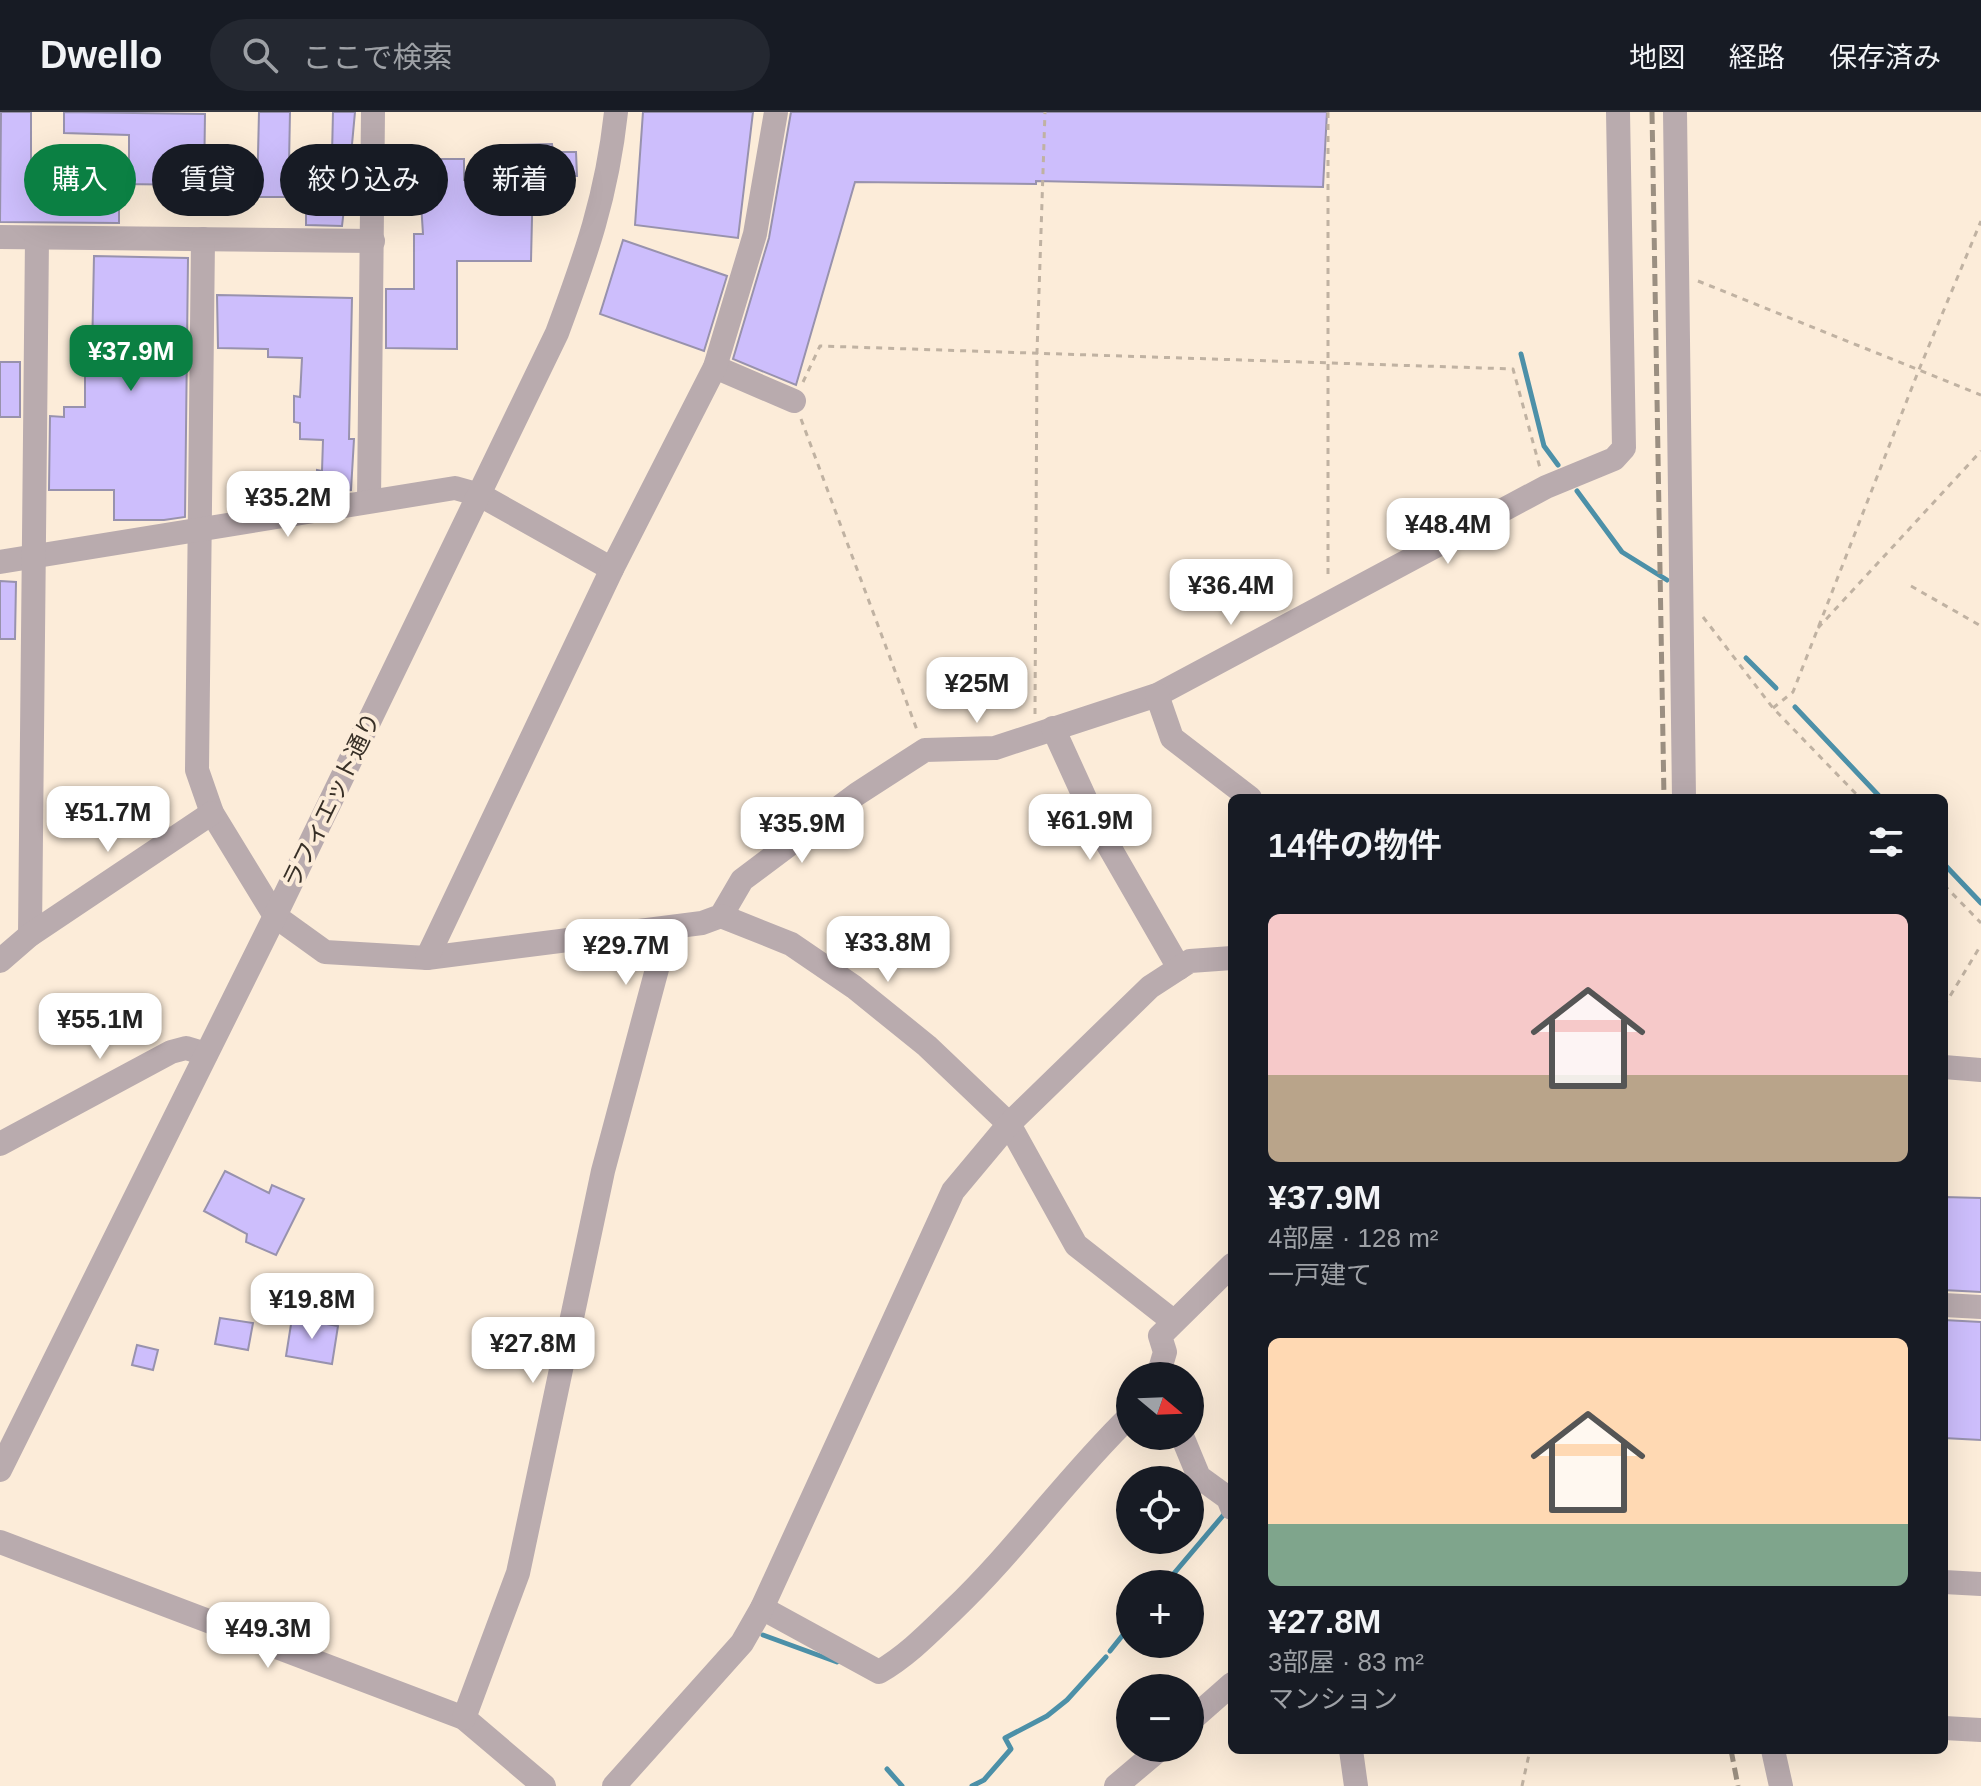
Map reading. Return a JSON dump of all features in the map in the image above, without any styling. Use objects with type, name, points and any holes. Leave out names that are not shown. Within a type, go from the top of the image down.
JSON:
[{"type":"street","points":[[369,501],[373,112]]},
{"type":"street","name":"ラフィエット通り","points":[[0,1470],[275,916],[557,333],[592,241],[603,197],[616,112]]},
{"type":"street","points":[[427,958],[612,569],[715,367],[755,234],[776,112]]},
{"type":"street","points":[[203,239],[197,770],[212,813],[275,916],[325,952],[427,958],[668,928],[702,923],[721,916],[742,880],[857,794],[925,750],[995,748],[1157,695],[1546,487],[1614,459],[1624,448],[1618,112]]},
{"type":"street","points":[[1675,112],[1684,794]]},
{"type":"street","points":[[0,237],[373,241]]},
{"type":"street","points":[[30,935],[37,238]]},
{"type":"street","points":[[715,367],[794,401]]},
{"type":"street","points":[[0,562],[455,488],[480,495],[612,569]]},
{"type":"street","points":[[1157,695],[1172,738],[1245,794]]},
{"type":"street","points":[[1044,731],[1179,968]]},
{"type":"street","points":[[0,961],[30,935],[212,813]]},
{"type":"street","points":[[721,916],[791,944],[854,987],[927,1046],[1009,1124],[1076,1245],[1173,1321]]},
{"type":"street","points":[[464,1718],[518,1573],[603,1171],[668,928]]},
{"type":"street","points":[[614,1786],[742,1643],[762,1608],[953,1191],[1009,1124],[1150,987],[1190,961],[1228,958]]},
{"type":"street","points":[[0,1144],[171,1052],[186,1048],[206,1054]]},
{"type":"street","points":[[1948,1067],[1981,1070]]},
{"type":"street","points":[[1162,1362],[1165,1352],[1160,1336],[1228,1269]]},
{"type":"street","points":[[1948,1305],[1981,1307]]},
{"type":"street","points":[[762,1608],[879,1672],[905,1656],[997,1568],[1116,1429]]},
{"type":"street","points":[[1188,1450],[1199,1477],[1228,1498]]},
{"type":"street","points":[[0,1542],[464,1718],[544,1786]]},
{"type":"street","points":[[1948,1582],[1981,1584]]},
{"type":"street","points":[[1204,1709],[1228,1688]]},
{"type":"street","points":[[1948,1728],[1981,1730]]},
{"type":"street","points":[[1352,1754],[1356,1786]]},
{"type":"street","points":[[1774,1754],[1781,1786]]},
{"type":"street","points":[[1116,1786],[1144,1762]]},
{"type":"path","points":[[1044,731],[1037,352],[1045,112]]},
{"type":"path","points":[[1328,112],[1328,602]]},
{"type":"path","points":[[1773,708],[1793,692],[1918,372],[1981,221]]},
{"type":"path","points":[[1679,274],[1981,395]]},
{"type":"path","points":[[925,750],[794,401],[820,346],[1513,369],[1546,487]]},
{"type":"path","points":[[1815,631],[1981,451]]},
{"type":"path","points":[[1911,586],[1981,626]]},
{"type":"path","points":[[1682,589],[1773,708],[1856,794]]},
{"type":"path","points":[[1948,889],[1981,923]]},
{"type":"path","points":[[1948,999],[1981,945]]},
{"type":"path","points":[[1522,1786],[1529,1754]]},
{"type":"building","points":[[1,112],[31,112],[31,144],[24,144],[24,216],[119,216],[119,223],[0,222]]},
{"type":"building","points":[[64,112],[205,114],[205,144],[152,144],[152,184],[136,184],[136,144],[129,144],[129,135],[64,133]]},
{"type":"building","points":[[259,112],[290,112],[289,144],[280,144],[280,197],[264,197],[264,144],[258,144]]},
{"type":"building","points":[[333,112],[355,112],[352,144],[332,144]]},
{"type":"building","points":[[643,112],[753,112],[738,238],[635,225]]},
{"type":"building","points":[[791,112],[1327,112],[1323,187],[1036,181],[1036,184],[855,182],[796,385],[733,359],[769,238]]},
{"type":"building","points":[[448,159],[464,159],[464,216],[532,216],[531,261],[457,261],[457,349],[386,348],[386,289],[414,289],[414,234],[423,234],[422,216],[448,216]]},
{"type":"building","points":[[306,216],[343,216],[342,226],[306,225]]},
{"type":"building","points":[[623,240],[727,276],[704,351],[600,314]]},
{"type":"building","points":[[94,256],[188,258],[185,517],[114,520],[114,490],[49,490],[50,416],[64,417],[64,407],[85,407],[85,355],[92,355]]},
{"type":"building","points":[[217,295],[352,298],[349,439],[354,439],[351,490],[318,491],[317,470],[322,471],[323,440],[300,439],[300,423],[294,422],[294,396],[300,397],[302,358],[268,357],[268,349],[218,348]]},
{"type":"building","points":[[0,362],[20,362],[20,417],[0,417]]},
{"type":"building","points":[[0,581],[16,582],[15,639],[0,639]]},
{"type":"building","points":[[225,1171],[269,1193],[272,1185],[304,1199],[276,1255],[246,1242],[247,1234],[204,1211]]},
{"type":"building","points":[[1948,1197],[1981,1198],[1981,1292],[1948,1290]]},
{"type":"building","points":[[220,1318],[253,1323],[248,1350],[215,1344]]},
{"type":"building","points":[[292,1318],[338,1326],[332,1364],[286,1356]]},
{"type":"building","points":[[1948,1320],[1981,1322],[1981,1440],[1948,1438]]},
{"type":"building","points":[[137,1345],[158,1350],[153,1370],[132,1365]]},
{"type":"waterway","points":[[1521,354],[1544,446],[1558,465]]},
{"type":"waterway","points":[[1577,491],[1622,552],[1667,580]]},
{"type":"waterway","points":[[1746,658],[1776,688]]},
{"type":"waterway","points":[[1795,707],[1877,794]]},
{"type":"waterway","points":[[1948,868],[1981,903]]},
{"type":"waterway","points":[[1177,1570],[1226,1512]]},
{"type":"waterway","points":[[763,1635],[837,1662]]},
{"type":"waterway","points":[[1110,1651],[1116,1644]]},
{"type":"waterway","points":[[972,1786],[984,1780],[1011,1749],[1005,1738],[1047,1716],[1067,1700],[1106,1657]]},
{"type":"waterway","points":[[887,1769],[902,1786]]},
{"type":"railway","points":[[1652,112],[1664,794]]},
{"type":"railway","points":[[1732,1754],[1738,1786]]}]
